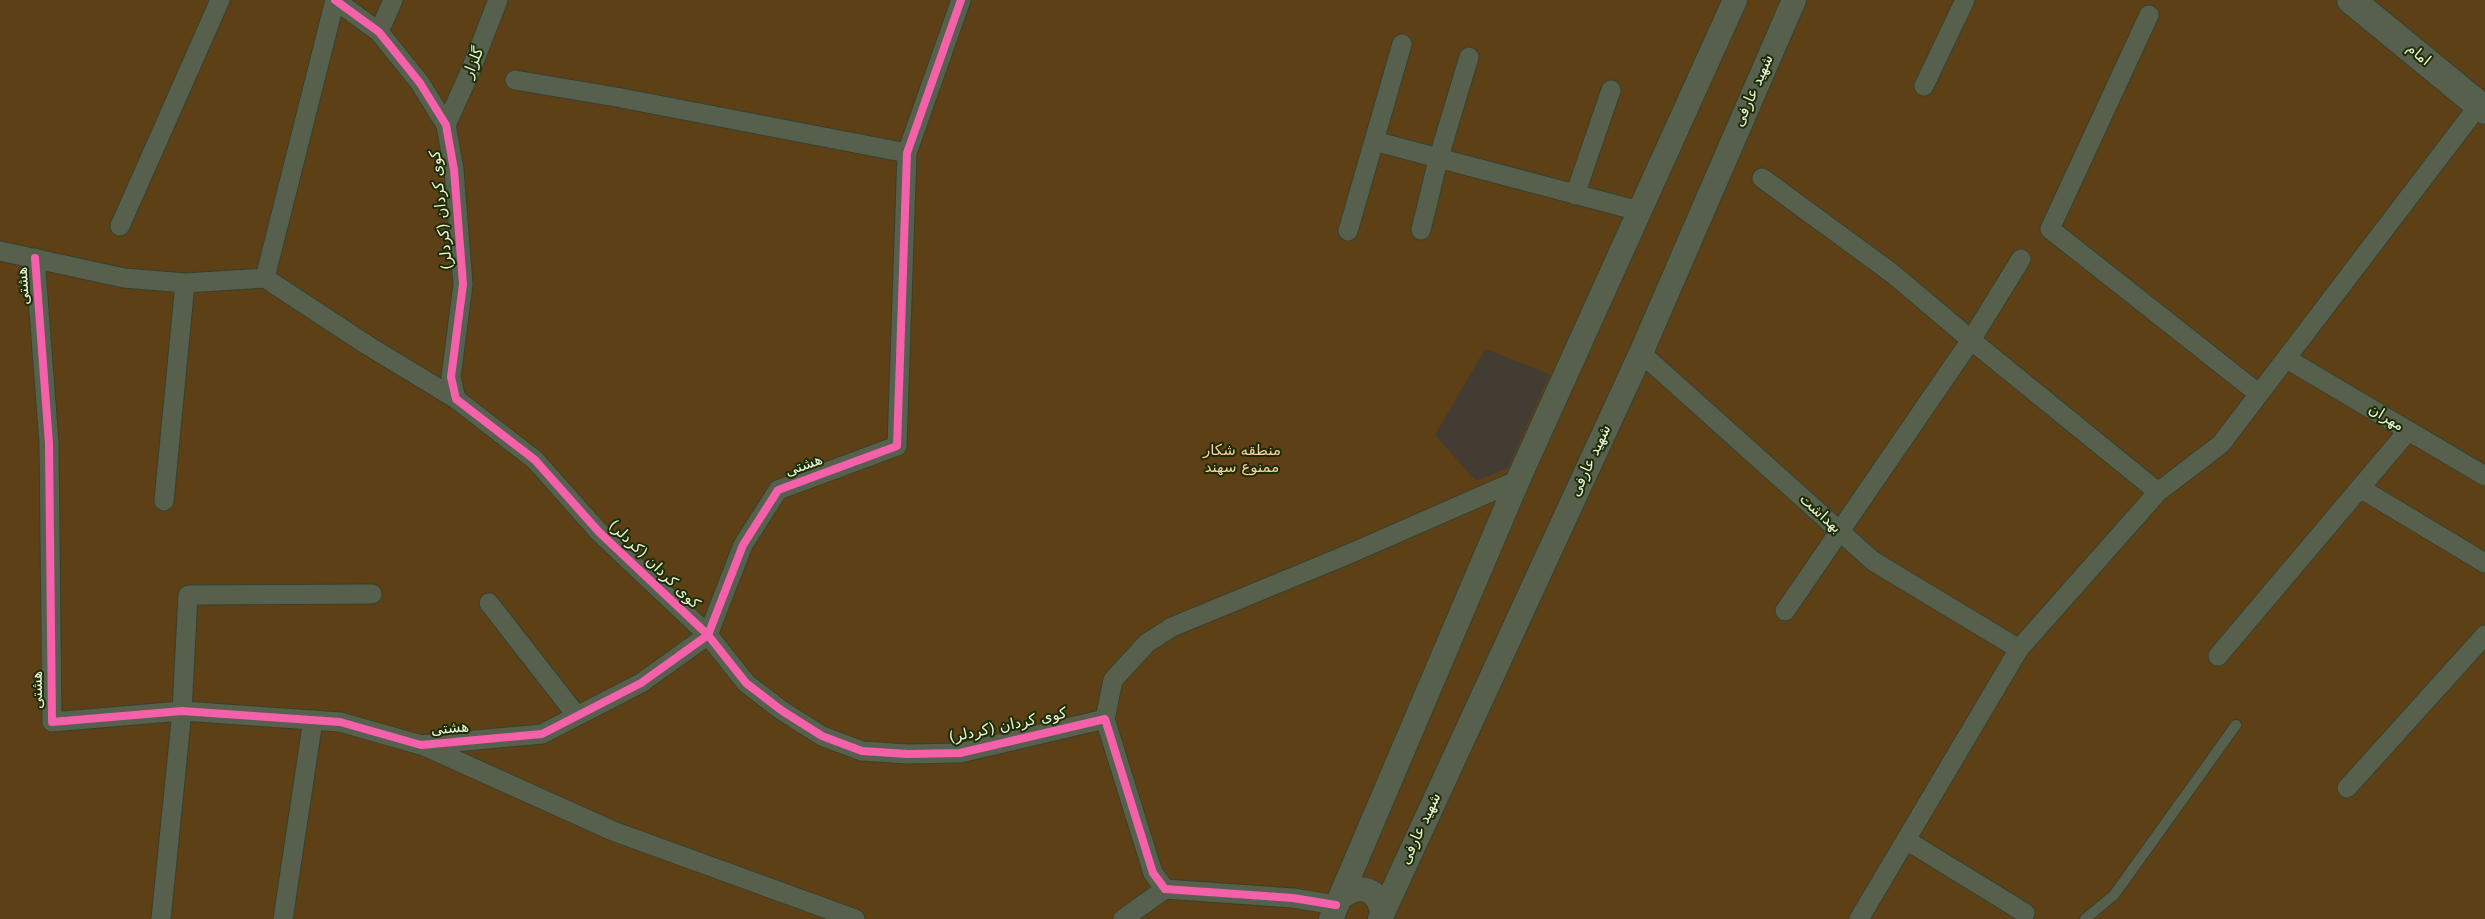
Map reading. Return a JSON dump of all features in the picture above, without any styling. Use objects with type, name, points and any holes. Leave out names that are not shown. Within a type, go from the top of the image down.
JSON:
[{"type":"main road","name":"امام","points":[[2352,0],[2482,107]]},
{"type":"street","points":[[120,226],[220,0]]},
{"type":"street","points":[[265,278],[335,0]]},
{"type":"street","name":"کوی کردان (کردلر)","points":[[335,0],[379,32],[420,83],[446,125],[454,170],[463,284],[451,378],[456,399],[535,460],[600,532],[708,635],[746,683],[822,736],[862,751],[908,754],[960,752],[1105,719]]},
{"type":"street","points":[[379,32],[393,0]]},
{"type":"street","name":"گلزار","points":[[446,125],[470,72],[498,0]]},
{"type":"street","points":[[515,80],[616,97],[908,154],[961,0]]},
{"type":"street","points":[[1336,910],[1518,480],[1735,0]]},
{"type":"street","name":"شهید عارفی","points":[[1381,916],[1641,353],[1794,0]]},
{"type":"street","points":[[1924,86],[1965,0]]},
{"type":"street","points":[[2149,15],[2050,229],[2259,394]]},
{"type":"street","points":[[1348,231],[1402,44]]},
{"type":"street","points":[[1421,230],[1438,160],[1469,56]]},
{"type":"street","points":[[1575,195],[1611,90]]},
{"type":"street","points":[[1859,919],[2019,648],[2158,492],[2220,444],[2287,359],[2365,252],[2482,107]]},
{"type":"street","points":[[1374,141],[1438,160],[1639,211]]},
{"type":"street","name":"هشتی","points":[[36,258],[49,443],[52,722],[182,711],[340,722],[421,745],[542,734],[641,683],[708,635],[743,545],[778,490],[898,446],[908,154]]},
{"type":"street","points":[[1762,178],[1893,274],[2158,492]]},
{"type":"street","points":[[0,251],[124,278],[185,283],[265,278],[367,345],[456,399]]},
{"type":"street","points":[[1786,611],[1971,340],[2021,260]]},
{"type":"street","points":[[164,501],[185,283]]},
{"type":"street","name":"بهداشت","points":[[1641,353],[1873,561],[2019,648]]},
{"type":"street","name":"مهران","points":[[2287,359],[2485,476]]},
{"type":"street","points":[[2218,656],[2408,431]]},
{"type":"street","points":[[1165,888],[1153,873],[1105,719],[1113,680],[1147,643],[1172,627],[1349,554],[1518,480]]},
{"type":"street","points":[[2360,488],[2485,563]]},
{"type":"street","points":[[161,919],[182,711],[188,595],[372,594]]},
{"type":"street","points":[[489,603],[577,716]]},
{"type":"street","points":[[2347,788],[2485,635]]},
{"type":"street","points":[[283,919],[313,720]]},
{"type":"street","points":[[421,745],[613,831],[855,919]]},
{"type":"street","points":[[1906,840],[2025,913]]},
{"type":"street","points":[[1123,919],[1165,888],[1293,898],[1336,910]]},
{"type":"street","points":[[1336,910],[1354,889],[1369,890],[1381,902],[1381,916]]},
{"type":"lane","points":[[2086,919],[2114,895],[2236,725]]},
{"type":"green space","name":"منطقه شکار ممنوع سهند","points":[[0,0],[2485,0],[2485,919],[0,919]]},
{"type":"building","points":[[1485,349],[1550,374],[1508,468],[1476,481],[1435,435]]},
{"type":"cycle path","points":[[335,0],[379,32],[420,83],[446,125],[454,170],[463,284],[451,377],[456,399],[535,460],[599,532],[708,635],[746,683],[781,710],[822,736],[862,751],[908,754],[960,753],[1105,719],[1153,873],[1165,889],[1293,898],[1336,905]]},
{"type":"cycle path","points":[[35,258],[49,443],[52,722],[182,711],[340,722],[421,745],[542,734],[641,683],[708,635],[743,545],[778,490],[897,446],[907,153],[961,0]]}]
